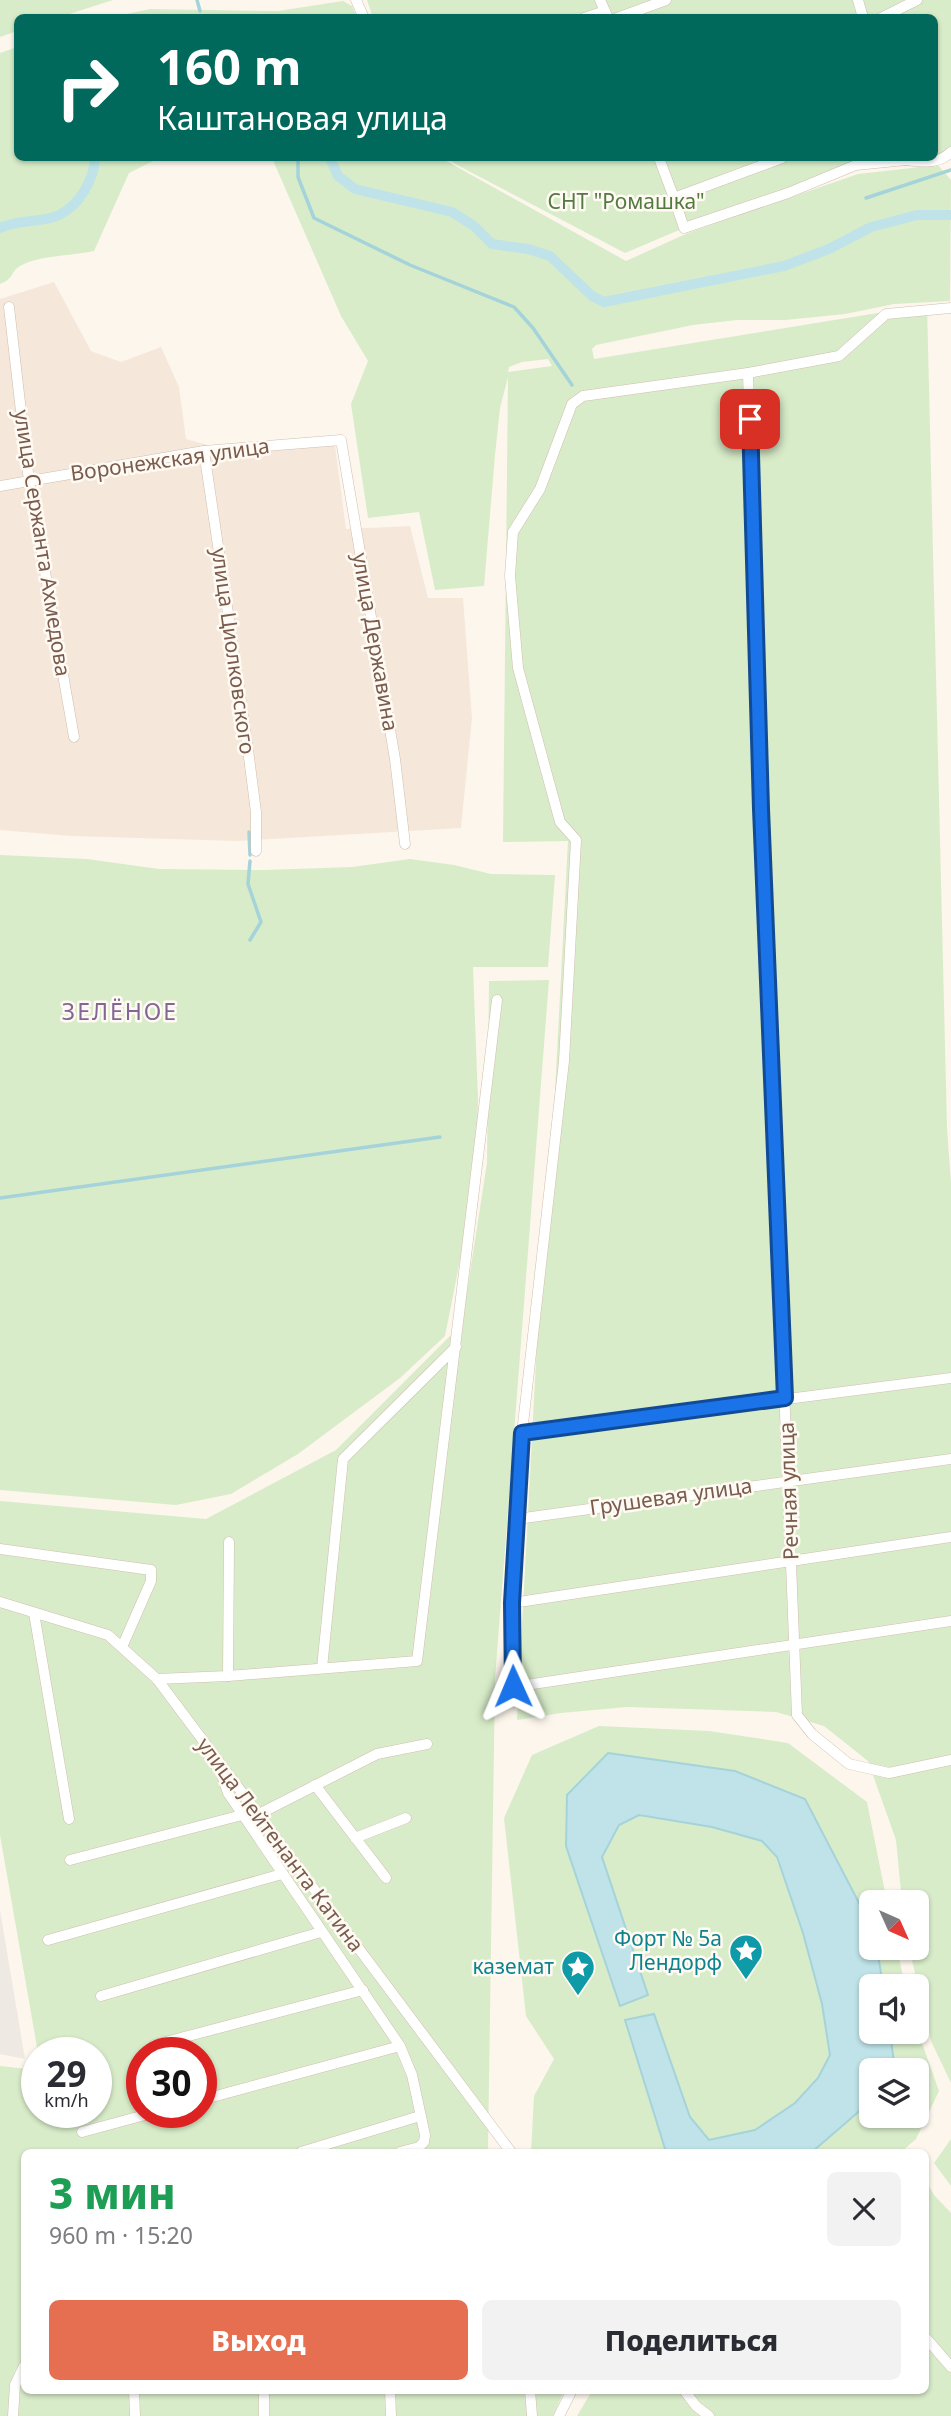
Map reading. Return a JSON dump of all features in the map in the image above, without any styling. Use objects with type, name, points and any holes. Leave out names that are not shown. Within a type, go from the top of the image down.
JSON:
[{"type":"street","points":[[600,0],[606,14]]},
{"type":"street","points":[[628,14],[666,0]]},
{"type":"street","points":[[889,14],[917,0]]},
{"type":"street","points":[[660,161],[684,228],[788,193],[856,165],[889,161]]},
{"type":"street","points":[[674,198],[774,161]]},
{"type":"street","name":"улица Сержанта Ахмедова","points":[[9,307],[29,481],[74,737]]},
{"type":"street","points":[[951,308],[886,314],[839,356],[748,373],[576,398],[540,489],[513,532],[510,576],[518,668],[560,822],[576,840],[564,1061],[522,1433],[512,1603],[513,1686],[951,1620]]},
{"type":"street","name":"Речная улица","points":[[748,373],[761,809],[797,1715],[812,1734],[849,1764],[889,1773],[951,1760]]},
{"type":"street","name":"Воронежская улица","points":[[0,486],[204,451],[341,440]]},
{"type":"street","name":"улица Державина","points":[[341,440],[392,746],[405,844]]},
{"type":"street","name":"улица Циолковского","points":[[204,451],[247,742],[256,812],[256,851]]},
{"type":"street","points":[[157,1679],[417,1661],[497,1000]]},
{"type":"street","points":[[323,1668],[343,1459],[457,1347]]},
{"type":"street","points":[[522,1433],[951,1378]]},
{"type":"street","name":"Грушевая улица","points":[[517,1519],[951,1459]]},
{"type":"street","points":[[512,1603],[951,1537]]},
{"type":"street","points":[[228,1676],[229,1542]]},
{"type":"street","points":[[0,1549],[151,1570],[151,1581],[122,1647]]},
{"type":"street","name":"улица Лейтенанта Катина","points":[[0,1602],[108,1635],[157,1679],[509,2149]]},
{"type":"street","points":[[34,1613],[69,1819]]},
{"type":"street","points":[[257,1815],[377,1754],[427,1744]]},
{"type":"street","points":[[217,1759],[228,1793],[242,1815],[400,2046],[412,2075],[424,2142],[411,2149]]},
{"type":"street","points":[[315,1785],[386,1878]]},
{"type":"street","points":[[70,1860],[242,1815]]},
{"type":"street","points":[[355,1838],[406,1818]]},
{"type":"street","points":[[48,1940],[282,1874]]},
{"type":"street","points":[[101,1996],[321,1932]]},
{"type":"street","points":[[184,2037],[363,1990]]},
{"type":"street","points":[[217,2096],[400,2046]]},
{"type":"street","points":[[310,2149],[420,2116]]},
{"type":"street","points":[[82,2132],[126,2120]]},
{"type":"street","points":[[929,2342],[951,2367]]},
{"type":"street","points":[[13,2416],[15,2385],[21,2372]]},
{"type":"street","points":[[134,2394],[135,2416]]},
{"type":"street","points":[[264,2394],[264,2416]]},
{"type":"street","points":[[390,2394],[391,2416]]},
{"type":"street","points":[[530,2394],[532,2416]]},
{"type":"street","points":[[559,2416],[570,2394]]},
{"type":"street","points":[[687,2394],[696,2406],[709,2416]]},
{"type":"shaded area","points":[[54,282],[91,351],[121,362],[161,347],[179,387],[186,439],[236,453],[335,445],[346,529],[410,526],[428,598],[463,598],[472,718],[461,828],[237,841],[71,836],[0,830],[0,299]]},
{"type":"shaded area","points":[[0,1910],[21,2037],[21,2058],[0,2054]]},
{"type":"green space","points":[[0,0],[113,0],[69,14],[14,14],[14,32],[0,37]]},
{"type":"green space","points":[[367,0],[951,0],[951,155],[938,157],[938,14],[372,14]]},
{"type":"green space","points":[[343,1],[352,6],[356,14],[127,14],[150,9],[278,11]]},
{"type":"green space","points":[[14,48],[14,161],[153,161],[129,173],[94,251],[28,262],[0,284],[0,53]]},
{"type":"green space","points":[[273,161],[446,161],[626,261],[688,233],[858,174],[938,165],[951,180],[950,301],[894,304],[845,314],[785,320],[737,320],[693,325],[596,345],[592,349],[594,359],[927,305],[947,1128],[951,1183],[951,2083],[929,2033],[929,1974],[915,1974],[912,1960],[929,1960],[929,1890],[901,1890],[896,1840],[868,1761],[824,1726],[776,1712],[627,1707],[517,1720],[541,1267],[550,1188],[568,841],[503,842],[508,377],[500,408],[484,586],[435,590],[419,512],[368,518],[351,404],[368,361],[341,316]],"holes":[[[548,359],[552,366],[508,372],[509,367],[522,362]]]},
{"type":"green space","name":"СНТ \"Ромашка\"","points":[[452,161],[912,161],[858,169],[684,228],[625,253]]},
{"type":"green space","points":[[0,855],[87,859],[159,869],[352,867],[410,859],[454,865],[491,874],[555,875],[548,967],[473,967],[478,1100],[477,1155],[466,1230],[445,1336],[400,1378],[298,1454],[231,1494],[176,1505],[0,1490]]},
{"type":"green space","points":[[549,980],[495,1679],[489,2149],[21,2149],[21,2394],[563,2394],[553,2416],[0,2416],[0,2066],[21,2068],[21,2128],[112,2128],[112,2037],[35,2037],[0,1835],[0,1501],[206,1519],[336,1450],[462,1324],[487,1163],[489,981]]},
{"type":"green space","points":[[599,1726],[709,1731],[788,1743],[867,1802],[885,1890],[859,1890],[859,1903],[805,1799],[735,1771],[567,1796],[648,1995],[602,1857],[619,1825],[639,1815],[712,1827],[762,1841],[776,1857],[803,1933],[822,2004],[830,2055],[818,2078],[795,2103],[755,2130],[709,2140],[690,2117],[653,2014],[625,2020],[665,2149],[531,2149],[534,2096],[554,2059],[526,2016],[504,1818],[532,1755]]},
{"type":"green space","points":[[879,1960],[900,1960],[902,1974],[881,1974]]},
{"type":"green space","points":[[892,2044],[922,2044],[927,2058],[893,2058]]},
{"type":"green space","points":[[929,2063],[939,2091],[929,2112]]},
{"type":"green space","points":[[859,2111],[859,2128],[921,2128],[916,2139],[904,2149],[815,2149]]},
{"type":"green space","points":[[951,2139],[951,2186],[934,2163]]},
{"type":"green space","points":[[929,2186],[951,2213],[951,2416],[577,2416],[590,2394],[929,2394]]},
{"type":"water","points":[[608,1753],[735,1771],[805,1799],[859,1903],[859,1960],[879,1960],[881,1974],[859,1974],[859,2044],[892,2044],[893,2058],[859,2058],[859,2111],[815,2149],[665,2149],[625,2020],[654,2014],[690,2117],[709,2140],[755,2130],[795,2103],[818,2078],[830,2055],[822,2004],[803,1933],[777,1857],[762,1841],[712,1827],[639,1815],[619,1825],[602,1857],[648,1995],[620,2006],[566,1846],[567,1795]]},
{"type":"waterway","points":[[197,0],[200,11]]},
{"type":"waterway","points":[[0,228],[45,219],[67,211],[84,191],[95,161]]},
{"type":"waterway","points":[[298,161],[298,177],[314,218],[410,265],[514,307],[533,328],[572,385]]},
{"type":"waterway","points":[[331,161],[338,176],[355,189],[452,212],[474,226],[492,244],[528,249],[550,256],[592,296],[604,302],[784,266],[829,249],[871,227],[917,215],[951,215]]},
{"type":"waterway","points":[[866,198],[951,170]]},
{"type":"waterway","points":[[249,832],[250,855]]},
{"type":"waterway","points":[[250,861],[248,884],[261,922],[250,940]]},
{"type":"waterway","points":[[0,1198],[440,1137]]},
{"type":"place","name":"Форт № 5а Лендорф","points":[[746,1981]]},
{"type":"place","name":"каземат","points":[[578,1997]]},
{"type":"district","name":"ЗЕЛЁНОЕ","points":[[120,1012]]},
{"type":"route","points":[[513,1686],[512,1603],[522,1433],[785,1398],[761,809],[750,419]]}]
